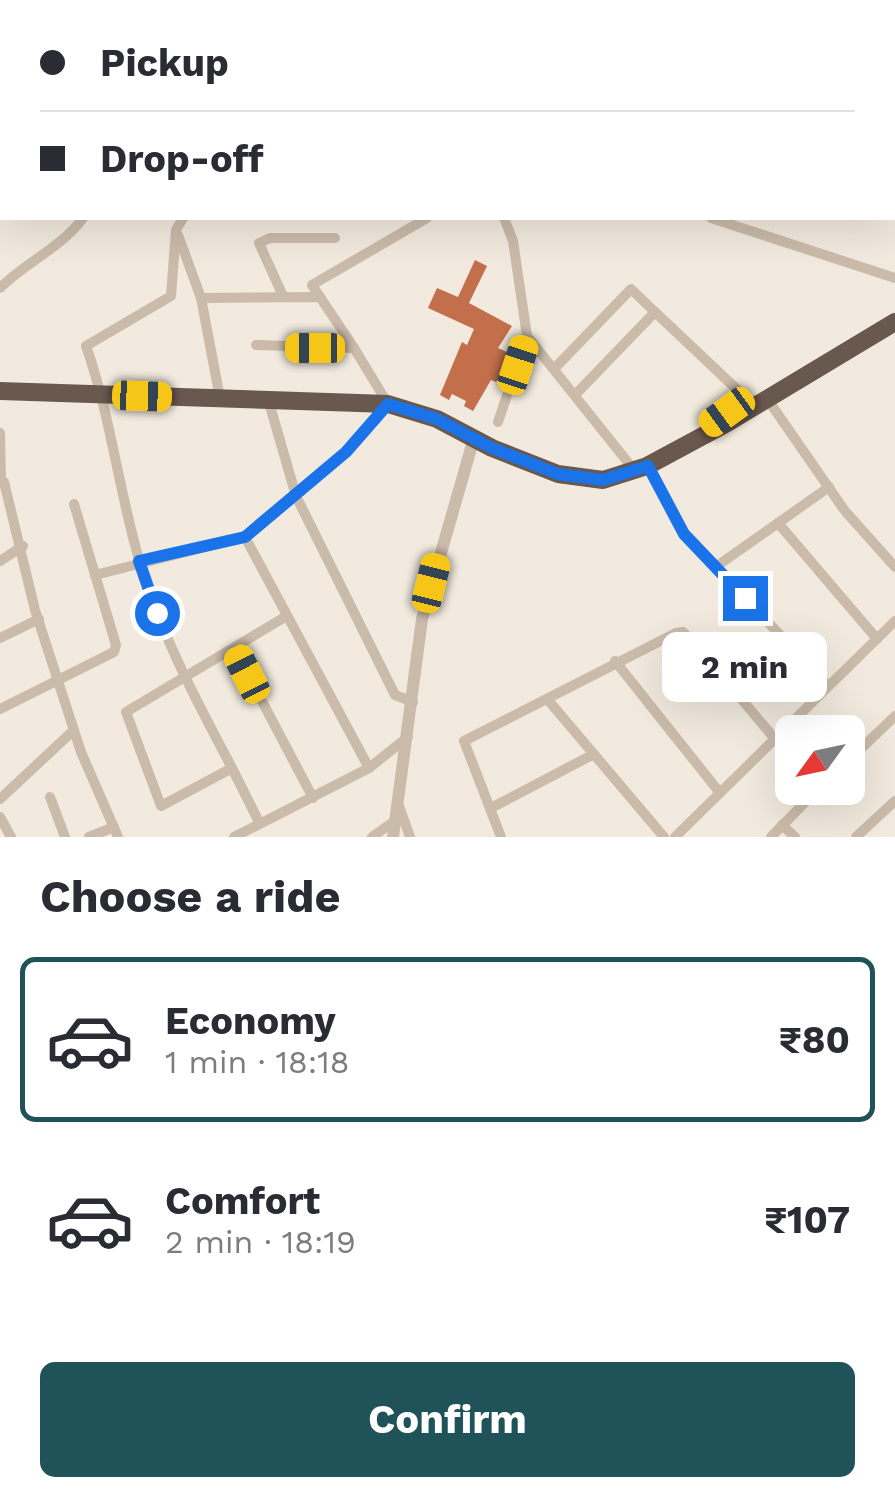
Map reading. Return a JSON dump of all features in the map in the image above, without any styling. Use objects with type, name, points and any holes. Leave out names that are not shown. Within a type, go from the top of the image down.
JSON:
[{"type":"highway","points":[[0,391],[388,404],[437,419],[558,474],[603,480],[641,468],[712,431],[895,322]]},
{"type":"street","points":[[0,288],[25,263],[46,254],[81,220]]},
{"type":"street","points":[[183,220],[176,230],[171,296],[86,346],[103,394],[109,443],[139,561],[185,679],[259,822]]},
{"type":"street","points":[[95,575],[245,537],[346,452],[388,404],[312,285],[424,220]]},
{"type":"street","points":[[498,422],[527,336],[513,241],[505,220]]},
{"type":"street","points":[[721,220],[895,278]]},
{"type":"street","points":[[176,230],[201,298],[220,398]]},
{"type":"street","points":[[283,296],[260,243],[270,238],[336,238]]},
{"type":"street","points":[[554,369],[631,289],[746,398],[709,424],[712,431]]},
{"type":"street","points":[[201,298],[320,297]]},
{"type":"street","points":[[574,395],[656,312]]},
{"type":"street","points":[[527,336],[641,468],[684,534],[828,686]]},
{"type":"street","points":[[256,345],[354,348]]},
{"type":"street","points":[[766,397],[828,487],[895,566]]},
{"type":"street","points":[[268,399],[296,496],[394,695],[413,702]]},
{"type":"street","points":[[0,433],[2,483],[23,546],[38,619],[74,730],[116,832],[89,837]]},
{"type":"street","points":[[393,837],[422,619],[474,438]]},
{"type":"street","points":[[717,566],[828,487]]},
{"type":"street","points":[[0,709],[114,652],[116,644],[74,504]]},
{"type":"street","points":[[778,523],[877,639]]},
{"type":"street","points":[[245,537],[369,768]]},
{"type":"street","points":[[0,561],[23,546]]},
{"type":"street","points":[[232,768],[161,806],[126,712],[285,617]]},
{"type":"street","points":[[0,638],[38,619]]},
{"type":"street","points":[[798,715],[895,621]]},
{"type":"street","points":[[502,837],[464,741],[615,662],[684,632],[775,738],[674,837]]},
{"type":"street","points":[[234,648],[313,798]]},
{"type":"street","points":[[615,662],[720,793]]},
{"type":"street","points":[[548,700],[664,837]]},
{"type":"street","points":[[865,745],[895,716]]},
{"type":"street","points":[[0,799],[74,730]]},
{"type":"street","points":[[234,837],[369,768],[409,737]]},
{"type":"street","points":[[491,808],[594,754]]},
{"type":"street","points":[[50,797],[64,837]]},
{"type":"street","points":[[856,837],[895,801]]},
{"type":"street","points":[[771,837],[802,805]]},
{"type":"street","points":[[372,837],[397,813]]},
{"type":"street","points":[[397,813],[410,837]]},
{"type":"street","points":[[0,817],[12,837]]},
{"type":"street","points":[[782,825],[796,837]]},
{"type":"building","points":[[475,260],[487,266],[469,303],[512,326],[498,348],[509,353],[501,376],[496,382],[491,380],[473,411],[464,406],[466,401],[452,394],[449,400],[440,395],[462,342],[467,345],[474,329],[428,308],[437,288],[458,297]]},
{"type":"route","points":[[157,613],[139,561],[245,537],[346,452],[388,404],[437,419],[492,448],[558,474],[603,480],[648,466],[684,534],[745,598]]}]
